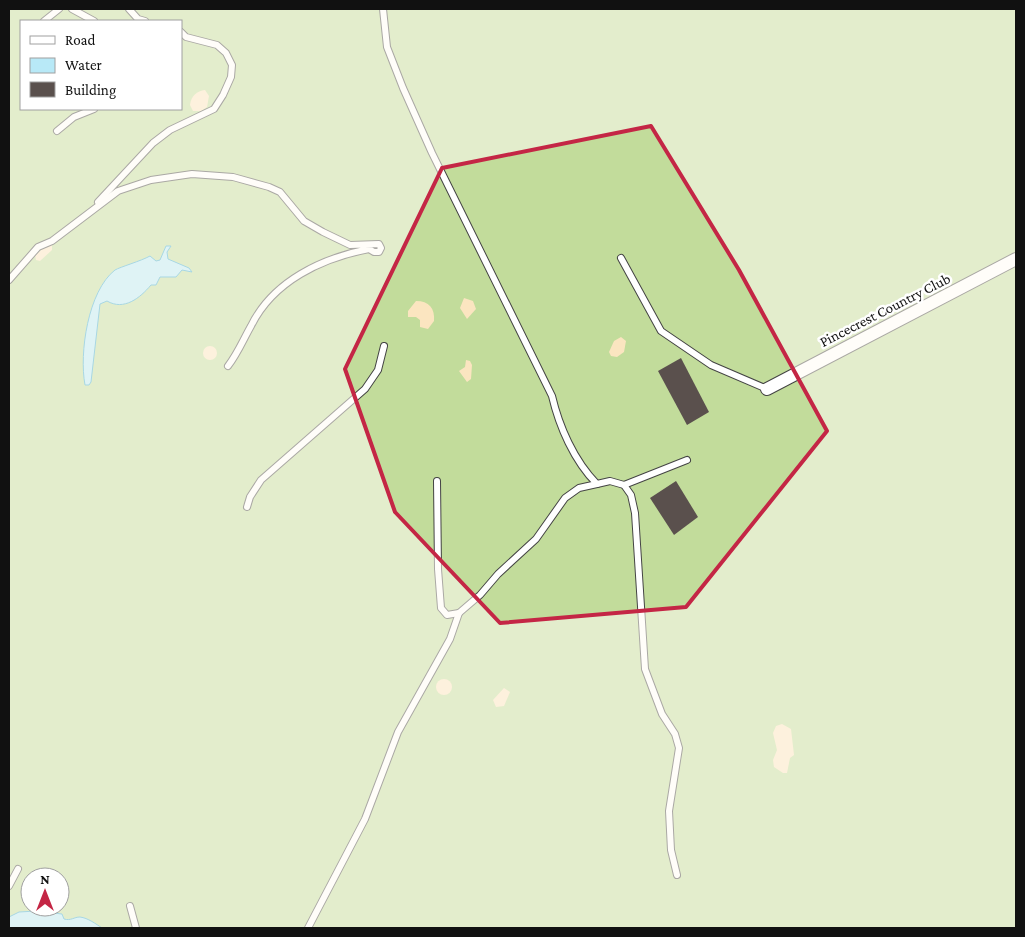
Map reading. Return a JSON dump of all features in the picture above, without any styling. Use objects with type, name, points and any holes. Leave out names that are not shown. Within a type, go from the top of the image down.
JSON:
[{"type":"street","name":"Pincecrest Country Club","points":[[767,389],[1016,259]]},
{"type":"lane","points":[[45,20],[59,9]]},
{"type":"lane","points":[[72,9],[92,20]]},
{"type":"lane","points":[[129,9],[140,20]]},
{"type":"lane","points":[[383,9],[387,47],[432,153],[552,396],[558,422],[588,476],[597,484]]},
{"type":"lane","points":[[91,210],[153,143],[170,130],[214,109],[223,95],[231,77],[232,65],[226,53],[217,45],[186,37],[182,33]]},
{"type":"lane","points":[[57,131],[74,117],[92,110]]},
{"type":"lane","points":[[9,280],[38,247],[52,240],[118,191],[138,183],[192,174],[216,175],[258,184],[280,192],[304,221],[350,245],[379,244],[381,248],[379,252],[369,249],[346,255],[322,263],[286,282],[262,308],[251,325],[238,352],[228,366]]},
{"type":"lane","points":[[621,258],[662,331],[711,365],[767,389]]},
{"type":"lane","points":[[247,507],[250,496],[261,480],[365,389],[378,370],[384,346]]},
{"type":"lane","points":[[308,928],[365,819],[398,732],[450,639],[459,613],[536,540],[565,498],[579,488],[610,481],[624,485],[687,460]]},
{"type":"lane","points":[[437,481],[441,608],[447,615],[459,613]]},
{"type":"lane","points":[[624,485],[631,495],[639,541],[645,669],[662,714],[675,734],[679,748],[668,811],[671,850],[677,875]]},
{"type":"lane","points":[[9,886],[18,869]]},
{"type":"lane","points":[[130,906],[136,928]]},
{"type":"highlighted area","points":[[651,126],[739,270],[827,431],[686,607],[500,623],[395,512],[345,369],[442,168]]},
{"type":"green space","points":[[9,9],[1016,9],[1016,928],[9,928]]},
{"type":"sand","points":[[205,90],[209,96],[207,107],[201,111],[193,111],[190,105],[193,97],[199,91]]},
{"type":"sand","points":[[47,245],[52,245],[52,250],[40,261],[36,260],[35,255]]},
{"type":"sand","points":[[464,298],[473,301],[476,309],[467,319],[460,308]]},
{"type":"sand","points":[[416,301],[428,304],[432,309],[434,321],[428,329],[420,327],[420,320],[416,317],[408,317],[408,311]]},
{"type":"sand","points":[[621,337],[626,341],[624,352],[617,357],[611,356],[609,352],[614,341]]},
{"type":"sand","points":[[207,346],[213,346],[217,353],[213,360],[207,360],[203,356],[203,350]]},
{"type":"sand","points":[[466,360],[470,361],[472,365],[471,379],[467,382],[459,371],[465,367]]},
{"type":"sand","points":[[441,679],[447,679],[452,684],[450,693],[441,695],[436,690],[436,684]]},
{"type":"sand","points":[[504,688],[510,692],[504,706],[496,707],[493,700]]},
{"type":"sand","points":[[782,724],[791,729],[794,755],[790,758],[787,773],[783,773],[774,767],[773,760],[777,750],[773,733],[776,726]]},
{"type":"water","points":[[166,246],[171,246],[167,252],[168,259],[189,268],[192,272],[182,270],[176,277],[160,277],[156,285],[151,285],[131,302],[120,305],[107,301],[100,304],[91,382],[89,385],[85,385],[83,356],[85,340],[92,307],[98,292],[115,270],[150,256],[156,261],[160,260]]},
{"type":"water","points":[[19,912],[20,917],[63,917],[64,919],[71,919],[78,917],[92,921],[102,928],[9,928],[9,917]]},
{"type":"building","points":[[681,358],[709,412],[687,425],[658,371]]},
{"type":"building","points":[[676,481],[698,517],[674,535],[650,498]]}]
